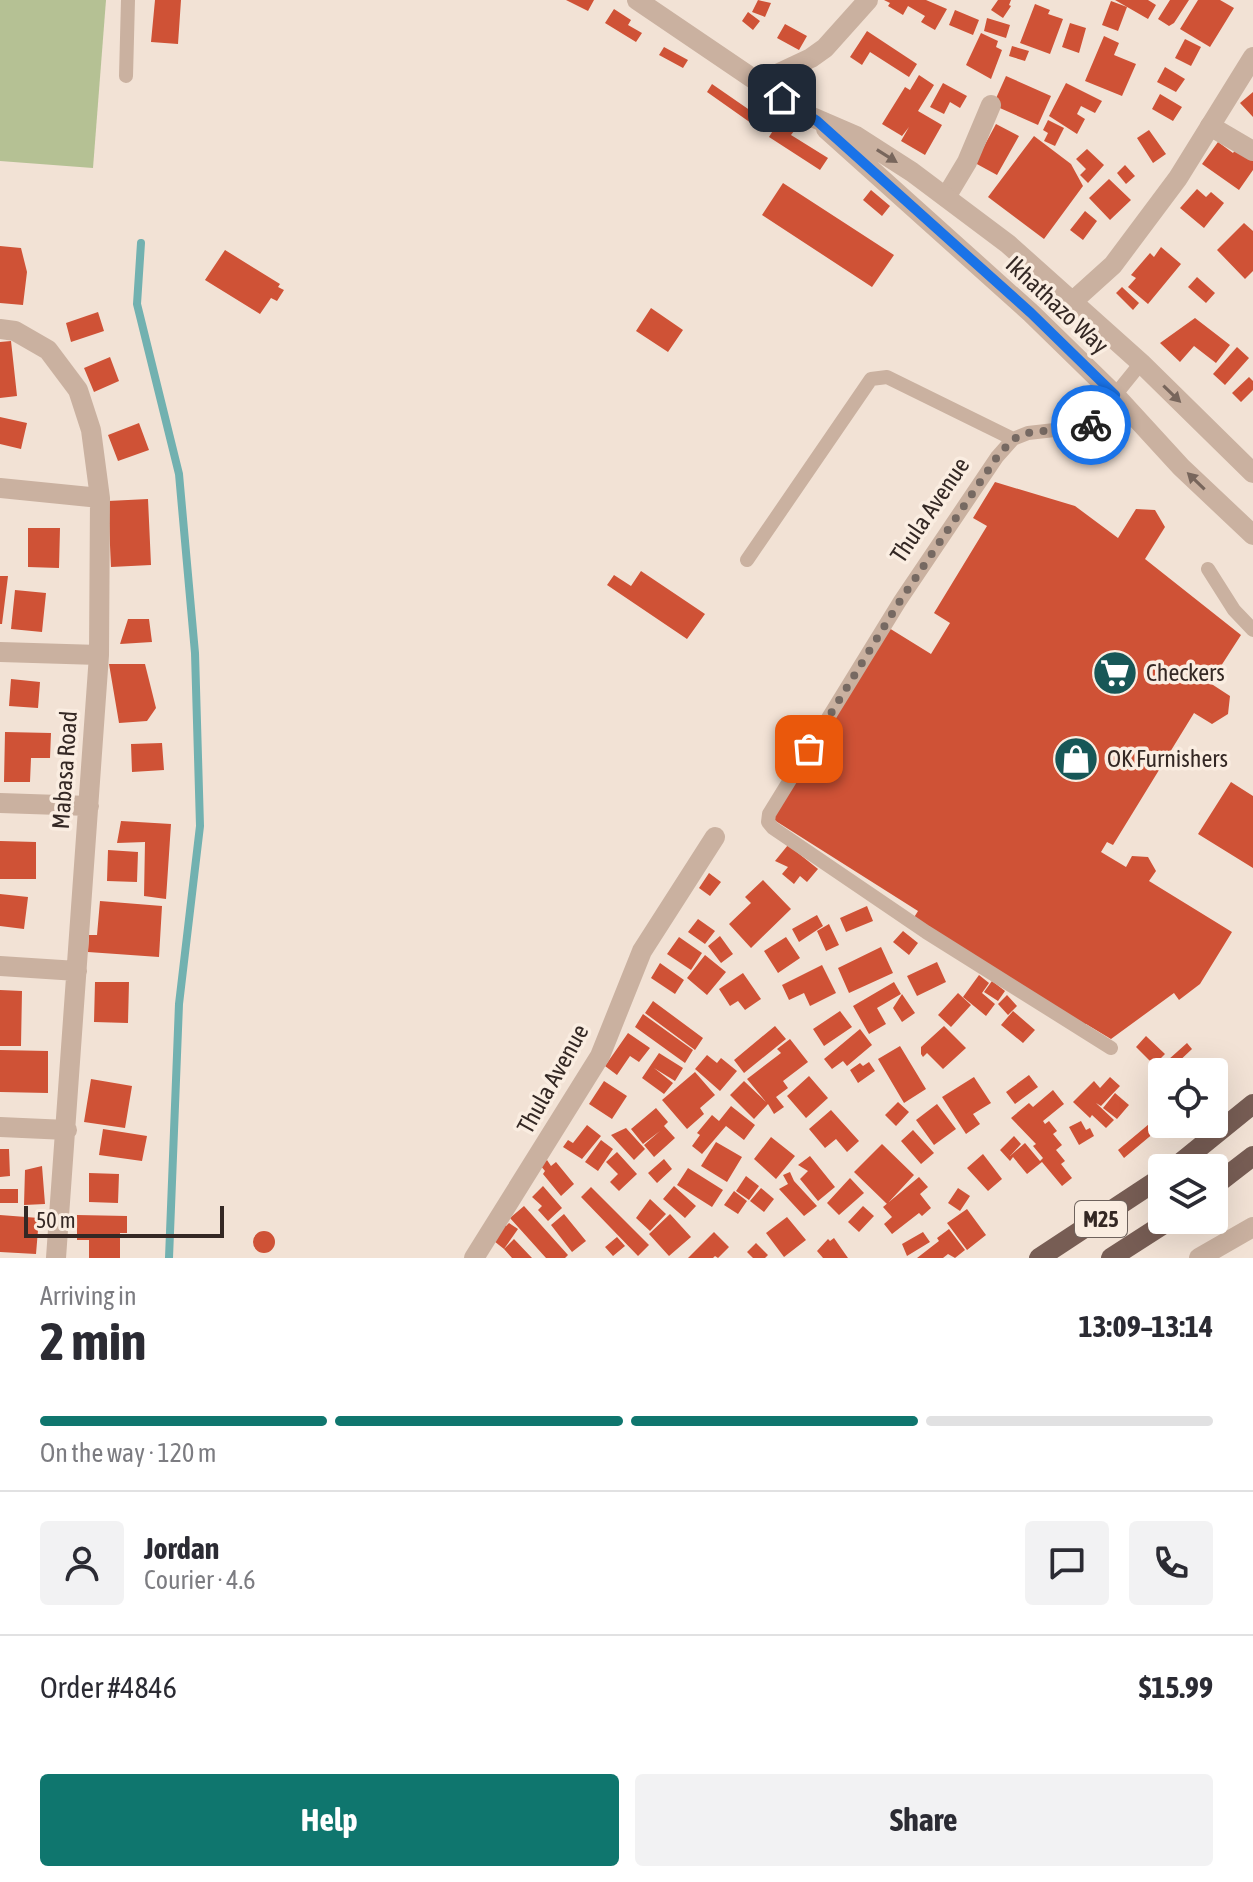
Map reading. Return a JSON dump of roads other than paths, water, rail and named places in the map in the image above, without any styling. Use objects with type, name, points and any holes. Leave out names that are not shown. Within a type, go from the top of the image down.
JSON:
[{"type":"main road","points":[[1191,1154],[1253,1104]]},
{"type":"main road","points":[[1228,1175],[1253,1156]]},
{"type":"main road","name":"M25","points":[[1039,1258],[1148,1188]]},
{"type":"main road","name":"M25","points":[[1111,1258],[1148,1234]]},
{"type":"street","name":"Ikhathazo Way","points":[[637,0],[817,121],[1031,313],[1115,395],[1181,467],[1253,535]]},
{"type":"street","points":[[758,83],[825,48],[868,0]]},
{"type":"street","points":[[1072,302],[1113,265],[1178,178],[1253,57]]},
{"type":"street","points":[[946,197],[967,162],[991,105]]},
{"type":"street","name":"Ikhathazo Way","points":[[817,121],[856,136],[912,172],[1008,244],[1141,363],[1253,473]]},
{"type":"street","points":[[1210,126],[1253,151]]},
{"type":"street","name":"Mabasa Road","points":[[0,329],[15,331],[48,350],[78,390],[91,430],[100,498],[99,655],[56,1258]]},
{"type":"street","points":[[0,488],[100,498]]},
{"type":"street","points":[[0,652],[99,655]]},
{"type":"street","points":[[0,803],[89,806]]},
{"type":"street","name":"Thula Avenue","points":[[474,1258],[600,1056],[642,951],[715,837]]},
{"type":"street","points":[[0,966],[77,971]]},
{"type":"street","points":[[0,1127],[67,1130]]},
{"type":"street","points":[[1199,1258],[1253,1227]]},
{"type":"lane","points":[[126,76],[128,0]]},
{"type":"lane","points":[[747,560],[871,379],[887,377],[1013,439],[1040,430],[1090,426],[1141,363]]},
{"type":"lane","name":"Thula Avenue","points":[[1013,439],[997,457],[900,601],[769,814],[768,822],[926,932],[1111,1048]]},
{"type":"lane","points":[[1208,569],[1234,610],[1253,630]]},
{"type":"waterway","points":[[141,243],[137,304],[179,474],[195,653],[200,826],[179,1004],[169,1258]]},
{"type":"place","name":"Checkers","points":[[1115,673]]},
{"type":"place","name":"OK Furnishers","points":[[1076,759]]}]
